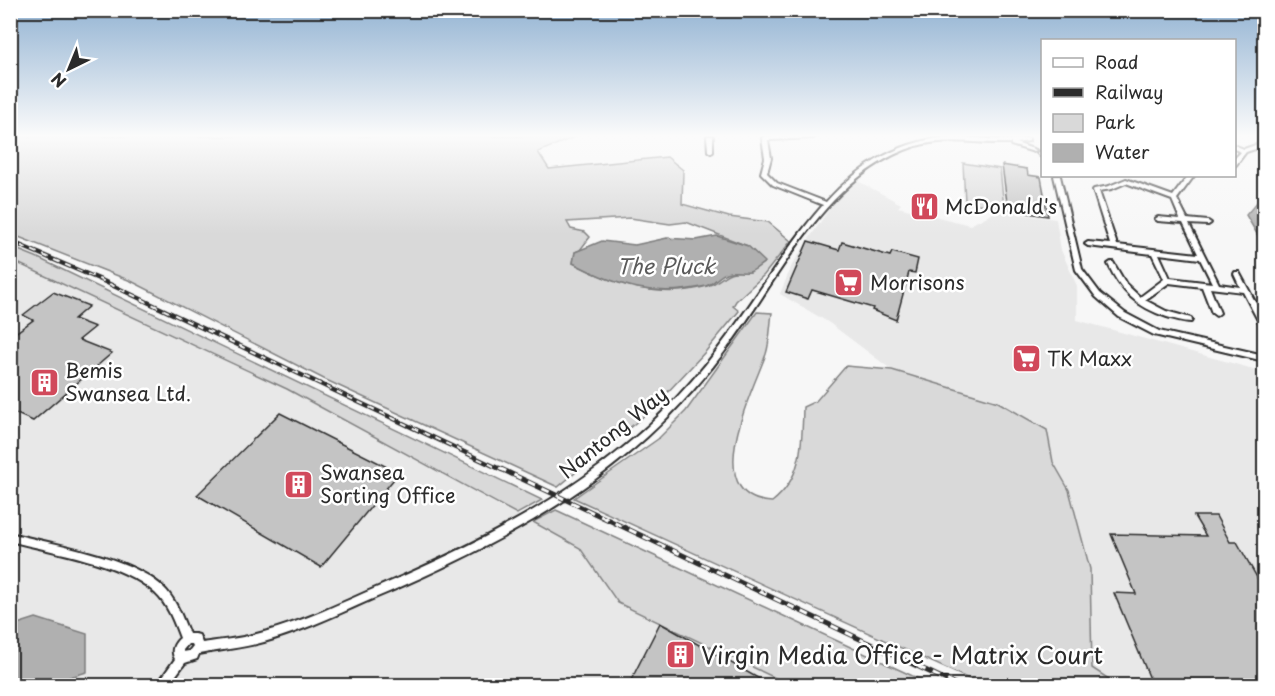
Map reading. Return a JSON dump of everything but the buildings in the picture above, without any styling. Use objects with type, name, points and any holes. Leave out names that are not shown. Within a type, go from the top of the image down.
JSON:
[{"type":"street","points":[[766,168],[765,176],[776,184],[827,204]]},
{"type":"street","name":"Nantong Way","points":[[182,658],[189,657],[197,649],[270,634],[351,603],[489,542],[554,502],[648,431],[679,402],[716,358],[827,204],[866,168]]},
{"type":"street","points":[[1056,177],[1078,270],[1098,295],[1122,315],[1157,333],[1264,358]]},
{"type":"street","points":[[1174,199],[1188,177]]},
{"type":"street","points":[[1114,247],[1096,190],[1110,188],[1126,181],[1174,199],[1217,287]]},
{"type":"street","points":[[1158,219],[1208,223]]},
{"type":"street","points":[[1088,244],[1202,257]]},
{"type":"street","points":[[1155,252],[1168,280]]},
{"type":"street","points":[[1111,264],[1118,280],[1139,301],[1161,312],[1188,320]]},
{"type":"street","points":[[1237,274],[1264,324]]},
{"type":"street","points":[[1139,301],[1168,280],[1246,290]]},
{"type":"street","points":[[1205,285],[1216,313]]},
{"type":"street","points":[[10,537],[69,551],[126,569],[161,592],[171,604],[186,640]]},
{"type":"street","points":[[161,686],[182,658],[178,656],[177,650],[186,640],[195,639],[197,649]]},
{"type":"shaded area","points":[[856,180],[901,204],[898,207],[970,225],[997,211],[1056,219],[1061,250],[1077,286],[1077,320],[1264,372],[1264,685],[1118,685],[1092,668],[1090,569],[1069,490],[1053,462],[1047,430],[998,402],[892,370],[828,322],[780,294],[792,265],[809,239],[834,202]]},
{"type":"shaded area","points":[[11,260],[287,389],[580,548],[794,686],[11,686]]},
{"type":"green space","points":[[11,168],[681,168],[683,170],[682,204],[729,217],[768,222],[791,241],[764,275],[736,301],[733,306],[739,311],[706,351],[651,410],[558,487],[324,379],[131,281],[11,234]],"holes":[[[630,218],[670,224],[686,222],[748,246],[750,272],[733,272],[713,284],[690,290],[655,291],[622,284],[573,263],[575,252],[580,250],[590,237],[585,232],[571,229],[567,222]]]},
{"type":"green space","points":[[963,168],[1000,169],[1004,208],[965,202]]},
{"type":"green space","points":[[11,247],[542,500],[517,514],[287,389],[11,260]]},
{"type":"green space","points":[[757,312],[772,313],[768,344],[742,416],[734,463],[738,483],[750,496],[772,502],[782,493],[790,482],[799,459],[803,407],[816,401],[846,366],[892,370],[998,402],[1047,430],[1053,462],[1069,490],[1090,569],[1092,668],[1118,685],[982,685],[574,498],[658,439],[686,411]]},
{"type":"green space","points":[[556,510],[932,685],[790,685],[618,603],[580,548],[533,522]]},
{"type":"water","points":[[1264,194],[1264,246],[1246,215]]},
{"type":"water","name":"The Pluck","points":[[717,236],[748,246],[765,262],[749,272],[726,273],[706,286],[670,291],[622,284],[573,263],[575,252],[602,241],[635,245],[667,238],[696,240]]},
{"type":"water","points":[[36,618],[87,634],[87,672],[43,685],[11,685],[11,626]]},
{"type":"railway","points":[[10,241],[101,280],[502,470]]},
{"type":"railway","points":[[499,468],[959,686]]},
{"type":"place","name":"McDonald's","points":[[924,206]]},
{"type":"place","name":"Morrisons","points":[[849,282]]},
{"type":"place","name":"TK Maxx","points":[[1026,358]]},
{"type":"place","name":"Bemis Swansea Ltd.","points":[[44,382]]},
{"type":"place","name":"Swansea Sorting Office","points":[[299,484]]},
{"type":"place","name":"Virgin Media Office - Matrix Court","points":[[680,654]]}]
